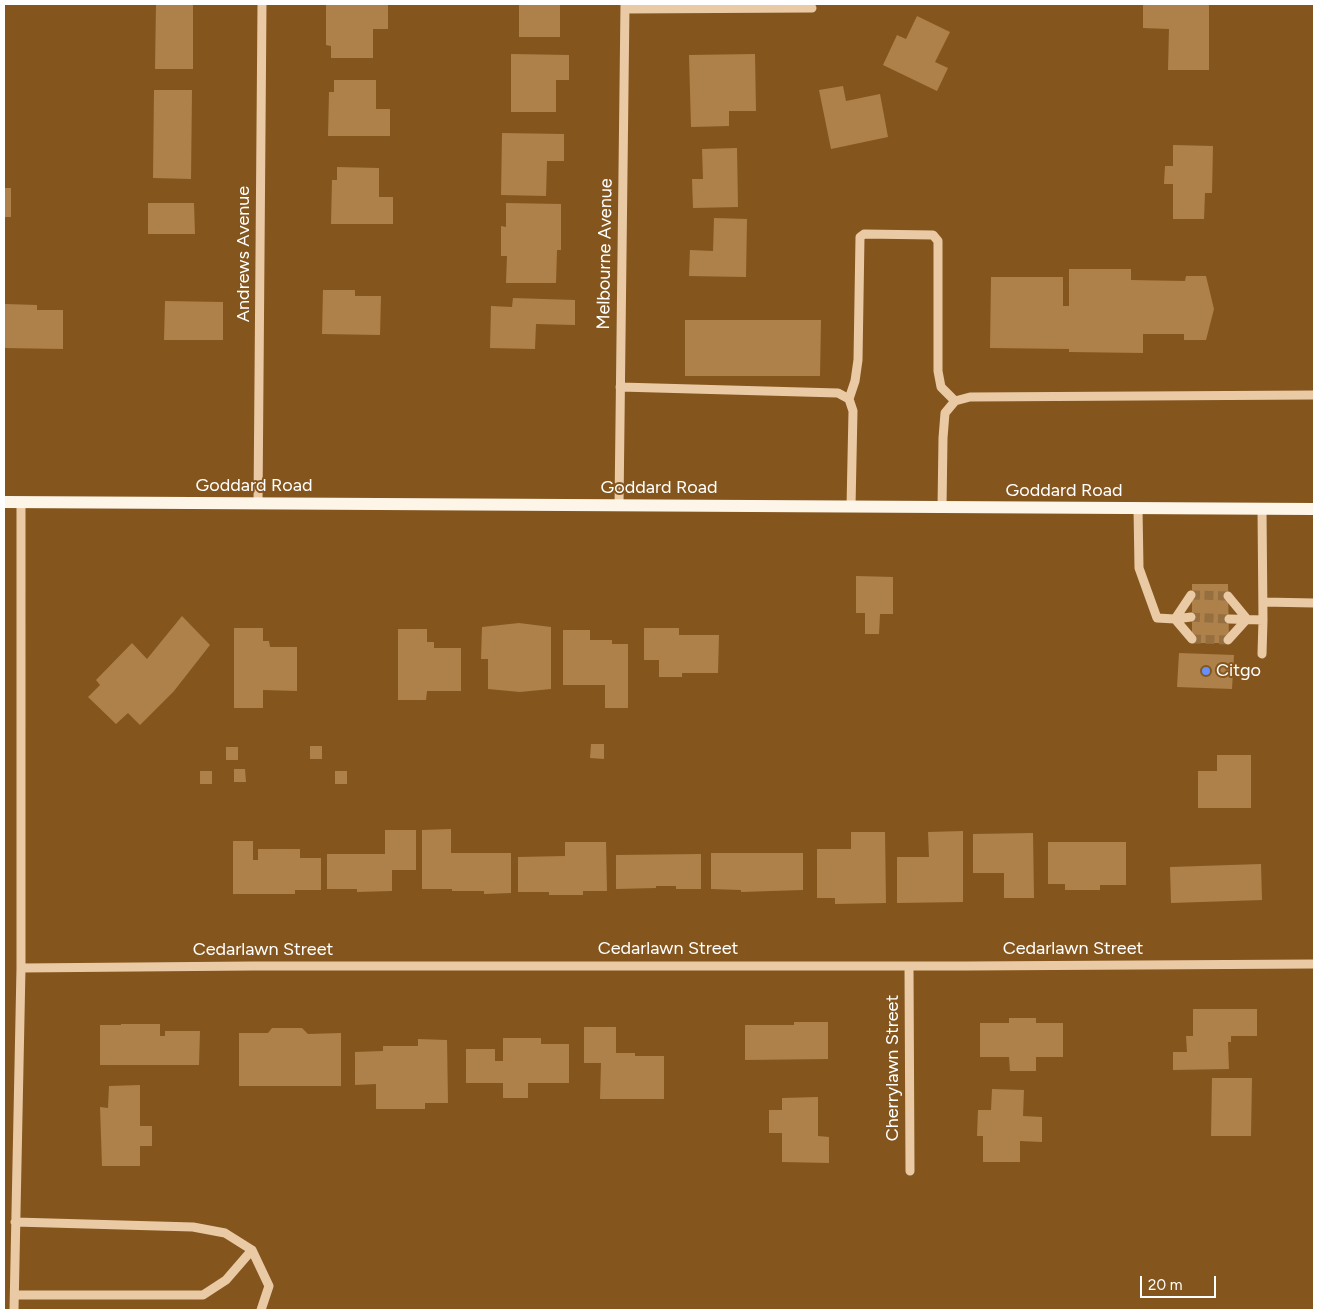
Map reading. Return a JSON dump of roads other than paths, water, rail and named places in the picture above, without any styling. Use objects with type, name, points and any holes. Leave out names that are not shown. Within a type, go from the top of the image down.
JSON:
[{"type":"main road","name":"Goddard Road","points":[[4,502],[1314,509]]},
{"type":"street","name":"Andrews Avenue","points":[[258,504],[262,4]]},
{"type":"street","points":[[625,6],[812,8]]},
{"type":"street","name":"Melbourne Avenue","points":[[619,506],[625,6]]},
{"type":"street","points":[[851,507],[853,411],[849,399],[855,381],[858,360],[860,237],[864,234],[933,235],[938,241],[938,371],[941,387],[955,401]]},
{"type":"street","points":[[620,387],[838,393],[849,399]]},
{"type":"street","points":[[942,508],[942,438],[945,413],[955,401],[970,397],[1314,395]]},
{"type":"street","points":[[14,1310],[21,968],[20,502]]},
{"type":"street","points":[[1138,508],[1139,568],[1156,618],[1191,617]]},
{"type":"street","points":[[1262,509],[1262,654]]},
{"type":"street","points":[[1174,618],[1192,595]]},
{"type":"street","points":[[1228,596],[1247,619]]},
{"type":"street","points":[[1263,602],[1314,603]]},
{"type":"street","points":[[1174,618],[1192,639]]},
{"type":"street","points":[[1228,619],[1263,620]]},
{"type":"street","points":[[1228,640],[1247,619]]},
{"type":"street","name":"Cedarlawn Street","points":[[21,968],[1314,964]]},
{"type":"street","name":"Cherrylawn Street","points":[[909,966],[910,1171]]},
{"type":"street","points":[[15,1222],[193,1227],[226,1233],[252,1250],[269,1286],[261,1310]]},
{"type":"street","points":[[15,1295],[203,1295],[226,1280],[252,1250]]},
{"type":"tunnel","points":[[1191,595],[1228,596]]},
{"type":"tunnel","points":[[1191,617],[1229,619]]},
{"type":"tunnel","points":[[1192,639],[1228,640]]},
{"type":"place","name":"Citgo","points":[[1206,671]]}]
